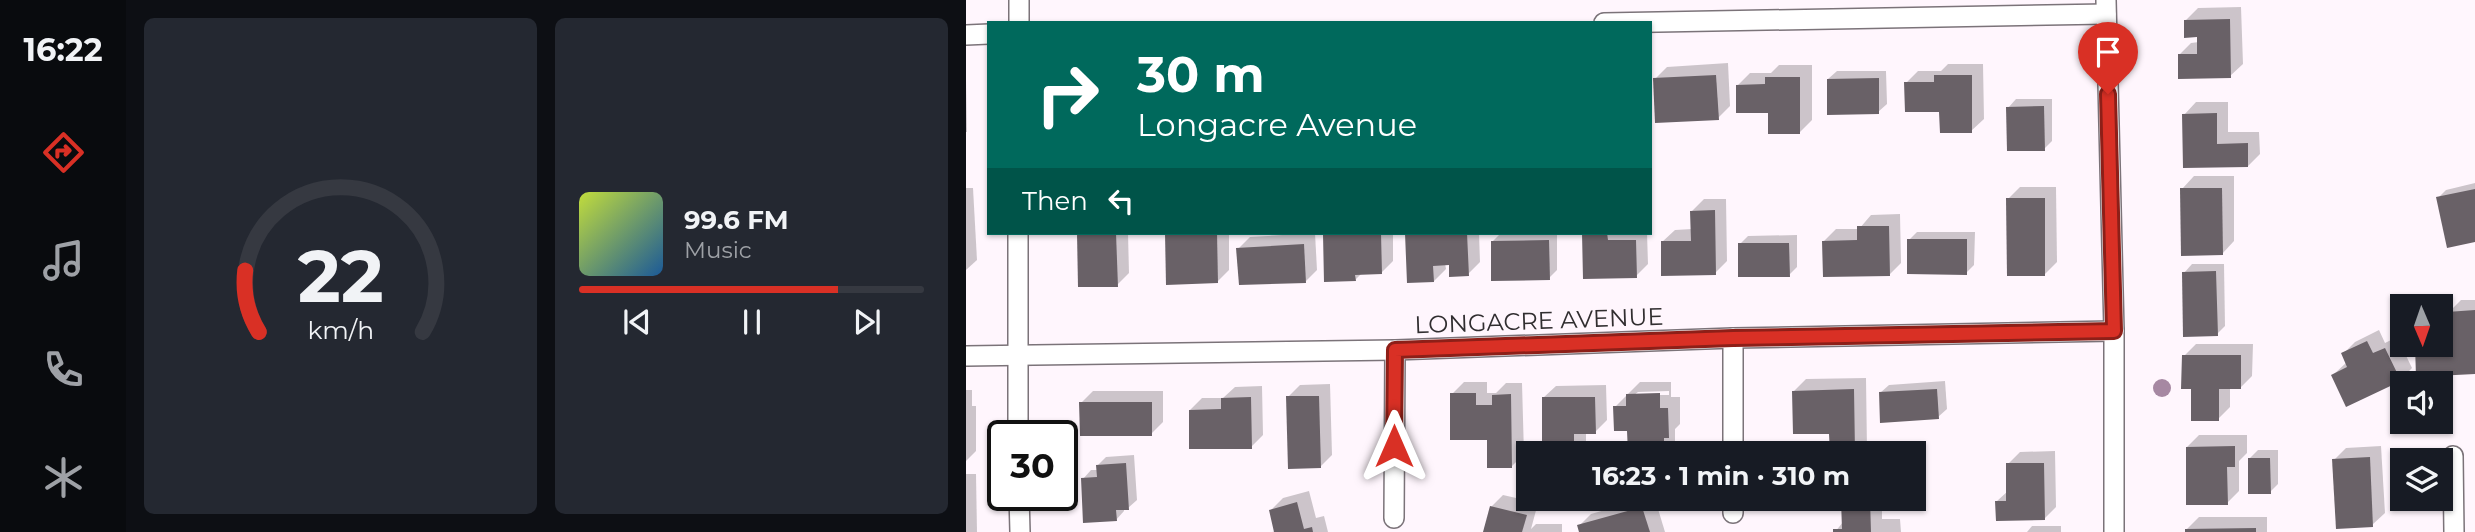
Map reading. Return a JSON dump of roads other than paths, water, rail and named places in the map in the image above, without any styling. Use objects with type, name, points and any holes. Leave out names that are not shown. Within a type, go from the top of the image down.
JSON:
[{"type":"street","points":[[1019,0],[1019,21]]},
{"type":"street","points":[[1652,21],[2106,7],[2114,331],[2114,532]]},
{"type":"street","points":[[966,34],[987,34]]},
{"type":"street","points":[[1018,235],[1018,420]]},
{"type":"street","name":"LONGACRE AVENUE","points":[[966,356],[1395,350],[1733,338],[2114,331]]},
{"type":"street","points":[[1733,338],[1733,441]]},
{"type":"street","points":[[1394,518],[1395,350]]},
{"type":"street","points":[[2453,456],[2454,532]]},
{"type":"street","points":[[1019,511],[1020,532]]}]
